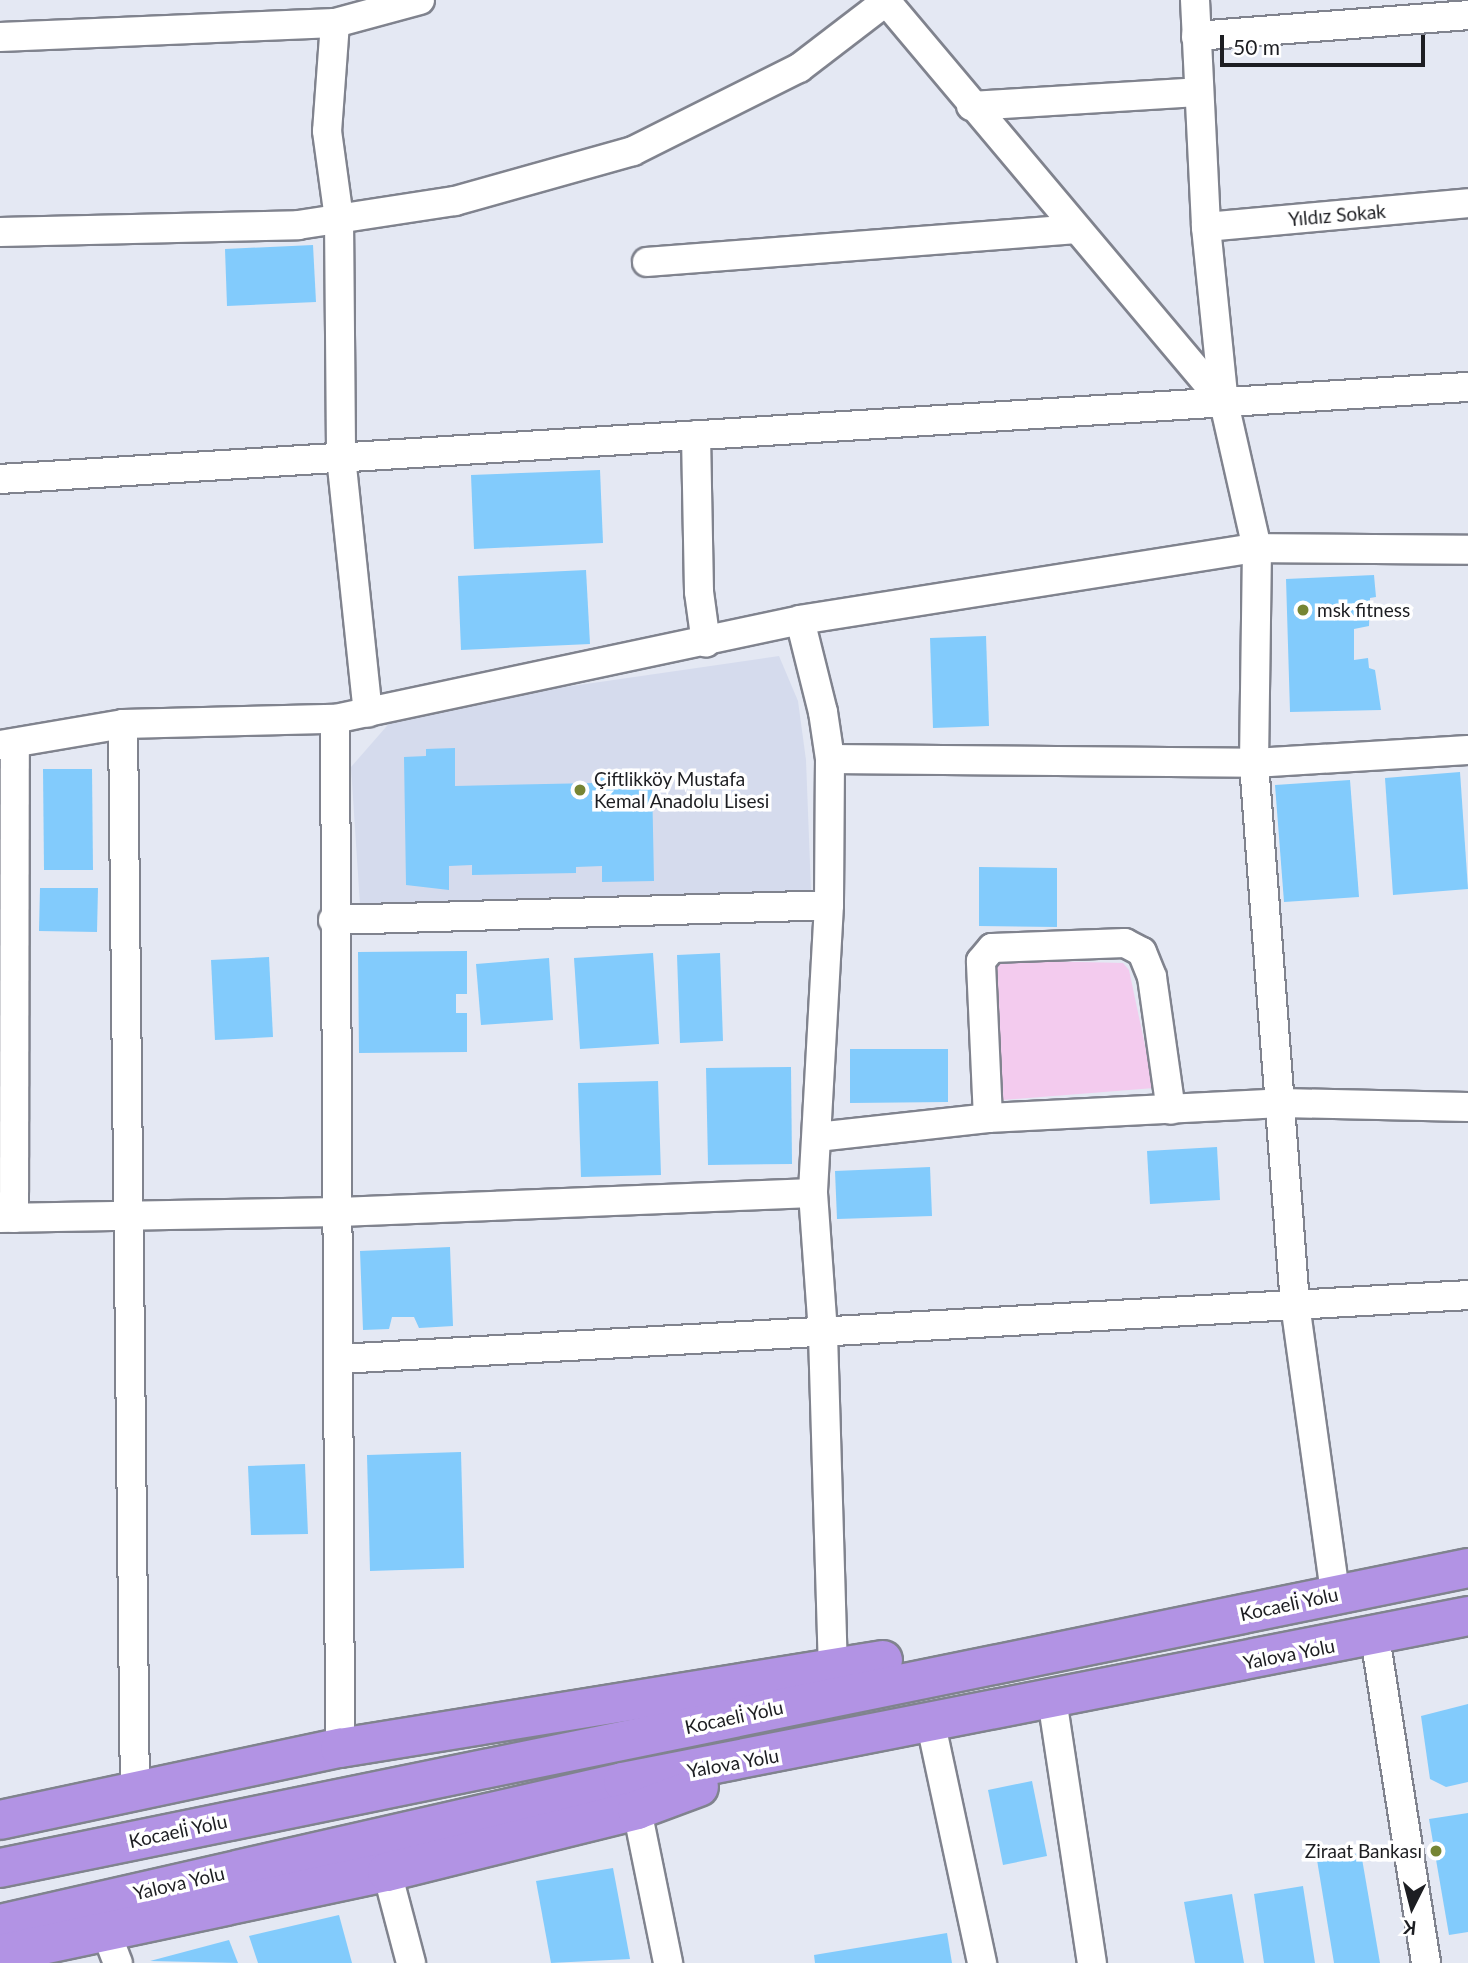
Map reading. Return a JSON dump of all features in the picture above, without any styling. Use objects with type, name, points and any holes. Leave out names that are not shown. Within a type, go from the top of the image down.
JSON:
[{"type":"highway","name":"Kocaeli̇ Yolu","points":[[0,1868],[1468,1568]]},
{"type":"highway","name":"Yalova Yolu","points":[[2,1933],[623,1782],[796,1751],[930,1720],[1375,1637],[1468,1616]]},
{"type":"highway","points":[[0,1820],[340,1748],[911,1656],[1097,1643]]},
{"type":"highway","points":[[2,1933],[112,1947],[387,1872],[637,1810],[796,1751]]},
{"type":"street","points":[[0,37],[335,23],[420,0]]},
{"type":"street","points":[[0,232],[298,225],[455,201],[633,151],[799,68],[886,0],[971,106],[1224,402]]},
{"type":"street","points":[[1195,0],[1206,227],[1224,402],[1257,548],[1254,763],[1282,1103],[1295,1304],[1335,1594]]},
{"type":"street","points":[[1196,36],[1468,15]]},
{"type":"street","points":[[335,23],[327,131],[339,219],[341,457],[368,713]]},
{"type":"street","points":[[971,106],[1198,92]]},
{"type":"street","name":"Yıldız Sokak","points":[[1206,227],[1468,203]]},
{"type":"street","points":[[647,262],[1076,229]]},
{"type":"street","points":[[0,479],[1468,387]]},
{"type":"street","points":[[696,435],[699,592],[706,643]]},
{"type":"street","points":[[813,1194],[339,1212],[7,1218],[7,744],[123,724],[335,719],[706,643],[800,620],[1257,548],[1468,550]]},
{"type":"street","points":[[800,620],[823,712],[830,759],[829,905],[813,1194],[823,1334],[833,1669]]},
{"type":"street","points":[[335,719],[339,858],[333,920],[339,1212],[340,1748]]},
{"type":"street","points":[[123,724],[135,1792]]},
{"type":"street","points":[[830,759],[1254,763],[1468,750]]},
{"type":"street","points":[[333,920],[829,905]]},
{"type":"street","points":[[988,1118],[981,961],[992,947],[1125,943],[1142,952],[1152,977],[1171,1110]]},
{"type":"street","points":[[817,1137],[988,1118],[1282,1103],[1468,1107]]},
{"type":"street","points":[[339,1359],[823,1334],[1468,1295]]},
{"type":"street","points":[[1375,1637],[1426,1963]]},
{"type":"street","points":[[1052,1699],[1092,1963]]},
{"type":"street","points":[[930,1720],[982,1963]]},
{"type":"street","points":[[637,1810],[668,1963]]},
{"type":"street","points":[[387,1872],[411,1963]]},
{"type":"shaded area","name":"Çiftlikköy Mustafa Kemal Anadolu Lisesi","points":[[779,656],[798,701],[806,760],[811,890],[360,905],[351,767],[400,711]]},
{"type":"shaded area","points":[[995,960],[1123,963],[1129,970],[1154,1088],[1002,1100]]},
{"type":"building","points":[[313,245],[316,302],[227,306],[225,249]]},
{"type":"building","points":[[600,470],[603,543],[474,549],[471,475]]},
{"type":"building","points":[[586,570],[590,644],[461,650],[458,576]]},
{"type":"building","points":[[1374,575],[1376,597],[1370,598],[1369,626],[1354,629],[1354,660],[1368,658],[1369,668],[1375,670],[1381,710],[1290,712],[1286,579]]},
{"type":"building","points":[[986,636],[989,726],[933,728],[930,638]]},
{"type":"building","points":[[455,748],[455,786],[595,783],[595,772],[628,772],[628,779],[652,779],[654,881],[602,882],[602,866],[576,867],[576,873],[472,875],[472,865],[449,866],[449,890],[406,885],[404,757],[426,756],[426,749]]},
{"type":"building","points":[[43,769],[92,769],[93,870],[44,870]]},
{"type":"building","points":[[1460,772],[1468,889],[1393,895],[1385,778]]},
{"type":"building","points":[[1350,780],[1359,897],[1284,902],[1275,785]]},
{"type":"building","points":[[979,867],[1057,868],[1057,927],[979,926]]},
{"type":"building","points":[[40,888],[98,888],[97,932],[39,931]]},
{"type":"building","points":[[467,951],[467,994],[456,994],[456,1013],[467,1013],[467,1052],[359,1053],[358,952]]},
{"type":"building","points":[[653,953],[659,1044],[580,1049],[574,958]]},
{"type":"building","points":[[720,953],[723,1041],[680,1043],[677,955]]},
{"type":"building","points":[[269,957],[273,1037],[215,1040],[211,960]]},
{"type":"building","points":[[549,958],[553,1020],[481,1025],[476,964]]},
{"type":"building","points":[[850,1049],[948,1049],[948,1102],[850,1103]]},
{"type":"building","points":[[791,1067],[792,1164],[708,1165],[706,1068]]},
{"type":"building","points":[[658,1081],[661,1175],[581,1177],[578,1083]]},
{"type":"building","points":[[1217,1147],[1220,1200],[1150,1204],[1147,1151]]},
{"type":"building","points":[[930,1167],[932,1216],[837,1219],[835,1171]]},
{"type":"building","points":[[450,1247],[453,1326],[419,1328],[414,1317],[392,1317],[389,1329],[363,1330],[360,1251]]},
{"type":"building","points":[[461,1452],[464,1568],[370,1571],[367,1455]]},
{"type":"building","points":[[305,1464],[308,1534],[251,1535],[248,1466]]},
{"type":"building","points":[[1468,1704],[1468,1782],[1446,1787],[1430,1779],[1421,1716]]},
{"type":"building","points":[[1032,1781],[1047,1856],[1003,1865],[988,1790]]},
{"type":"building","points":[[1468,1813],[1468,1932],[1449,1935],[1429,1819]]},
{"type":"building","points":[[1361,1853],[1380,1963],[1334,1963],[1317,1860]]},
{"type":"building","points":[[613,1868],[630,1959],[551,1963],[536,1881]]},
{"type":"building","points":[[1303,1886],[1315,1963],[1264,1963],[1254,1894]]},
{"type":"building","points":[[1232,1894],[1244,1963],[1195,1963],[1184,1902]]},
{"type":"building","points":[[339,1915],[352,1963],[258,1963],[249,1936]]},
{"type":"building","points":[[947,1933],[952,1963],[815,1963],[814,1955]]},
{"type":"building","points":[[229,1940],[238,1963],[150,1961]]},
{"type":"place","name":"msk fitness","points":[[1303,610]]},
{"type":"place","name":"Çiftlikköy Mustafa Kemal Anadolu Lisesi","points":[[580,790]]},
{"type":"place","name":"Ziraat Bankası","points":[[1436,1851]]}]
